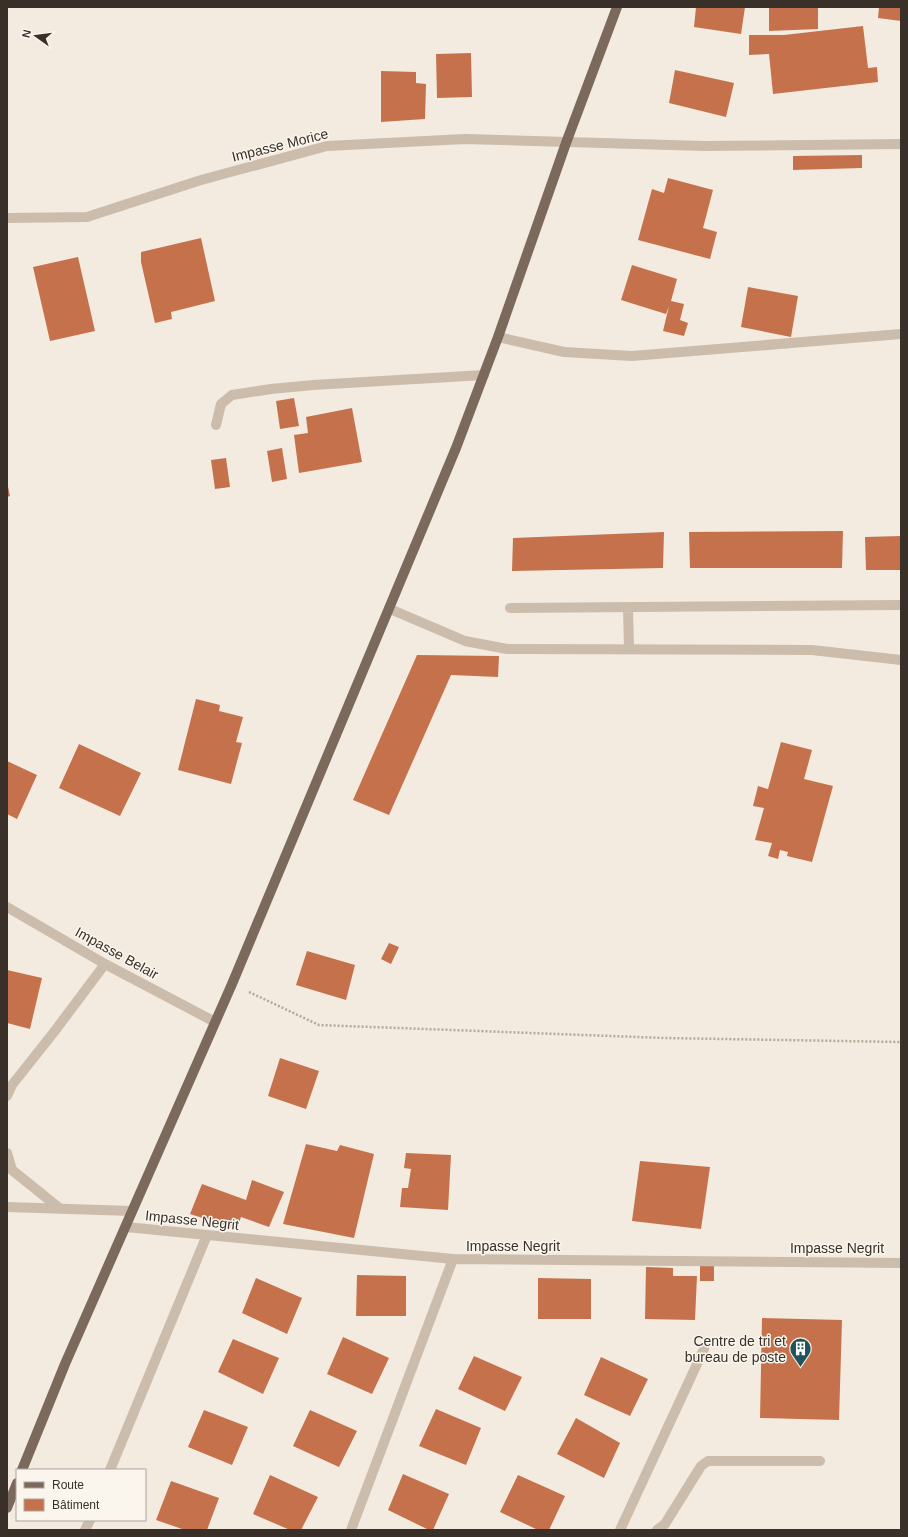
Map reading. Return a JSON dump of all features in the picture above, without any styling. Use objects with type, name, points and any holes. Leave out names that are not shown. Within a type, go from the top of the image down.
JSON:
[{"type":"main road","points":[[22,1469],[65,1364],[232,984],[390,609],[484,376],[566,143],[618,7]]},
{"type":"main road","points":[[7,1508],[16,1486]]},
{"type":"street","name":"Impasse Morice","points":[[7,218],[87,216],[201,180],[327,146],[465,139],[704,146],[901,144]]},
{"type":"street","points":[[498,337],[564,352],[632,356],[901,334]]},
{"type":"street","points":[[216,425],[221,404],[232,395],[313,385],[484,376]]},
{"type":"street","points":[[510,608],[901,606]]},
{"type":"street","points":[[628,608],[629,649]]},
{"type":"street","points":[[390,609],[465,641],[507,649],[812,650],[901,660]]},
{"type":"street","name":"Impasse Belair","points":[[7,907],[105,964],[215,1022]]},
{"type":"street","points":[[7,1096],[12,1085],[105,964]]},
{"type":"street","points":[[7,1154],[12,1170],[58,1208]]},
{"type":"street","points":[[7,1207],[132,1211]]},
{"type":"street","name":"Impasse Negrit","points":[[126,1227],[453,1259],[901,1263]]},
{"type":"street","points":[[110,1469],[206,1235]]},
{"type":"street","points":[[351,1530],[453,1259]]},
{"type":"street","points":[[620,1530],[704,1349]]},
{"type":"street","points":[[657,1530],[665,1524],[701,1466],[708,1461],[820,1461]]},
{"type":"street","points":[[85,1530],[90,1521]]},
{"type":"path","points":[[232,984],[319,1025],[656,1038],[901,1042]]},
{"type":"building","points":[[696,7],[745,7],[741,34],[694,27]]},
{"type":"building","points":[[769,7],[818,7],[818,29],[769,31]]},
{"type":"building","points":[[879,7],[901,7],[901,21],[878,18]]},
{"type":"building","points":[[863,26],[868,68],[877,67],[878,82],[773,94],[769,54],[749,55],[749,35],[784,35]]},
{"type":"building","points":[[471,53],[472,97],[437,98],[436,54]]},
{"type":"building","points":[[675,70],[734,83],[726,117],[669,103]]},
{"type":"building","points":[[381,71],[416,72],[416,83],[426,84],[425,119],[381,122]]},
{"type":"building","points":[[862,155],[862,168],[793,170],[793,156]]},
{"type":"building","points":[[668,178],[713,190],[703,228],[717,232],[710,259],[638,240],[652,189],[664,193]]},
{"type":"building","points":[[201,238],[215,301],[171,312],[172,319],[155,323],[141,262],[141,252]]},
{"type":"building","points":[[78,257],[95,331],[50,341],[33,267]]},
{"type":"building","points":[[632,265],[677,279],[671,301],[684,304],[680,320],[688,323],[684,336],[663,331],[669,306],[666,314],[621,300]]},
{"type":"building","points":[[748,287],[798,296],[791,337],[741,327]]},
{"type":"building","points":[[294,398],[299,426],[280,429],[276,401]]},
{"type":"building","points":[[352,408],[362,462],[299,473],[294,435],[308,433],[306,417]]},
{"type":"building","points":[[282,448],[287,479],[272,482],[267,451]]},
{"type":"building","points":[[226,458],[230,487],[215,489],[211,460]]},
{"type":"building","points":[[7,482],[10,496],[7,497]]},
{"type":"building","points":[[843,531],[842,568],[690,568],[689,532]]},
{"type":"building","points":[[664,532],[663,568],[512,571],[513,538]]},
{"type":"building","points":[[901,536],[901,570],[866,570],[865,537]]},
{"type":"building","points":[[417,655],[499,656],[498,677],[451,675],[389,815],[353,800]]},
{"type":"building","points":[[196,699],[220,705],[219,711],[243,717],[236,742],[242,743],[231,784],[178,770]]},
{"type":"building","points":[[781,742],[812,750],[804,779],[833,786],[812,862],[787,856],[788,852],[780,850],[778,859],[768,856],[772,843],[755,840],[764,808],[753,806],[758,786],[768,789]]},
{"type":"building","points":[[79,744],[141,773],[120,816],[59,788]]},
{"type":"building","points":[[7,761],[37,775],[17,819],[7,814]]},
{"type":"building","points":[[389,943],[399,947],[391,964],[381,959]]},
{"type":"building","points":[[307,951],[355,965],[346,1000],[296,985]]},
{"type":"building","points":[[7,970],[42,978],[30,1029],[7,1023]]},
{"type":"building","points":[[280,1058],[319,1071],[306,1109],[268,1096]]},
{"type":"building","points":[[306,1144],[337,1151],[340,1145],[374,1154],[354,1238],[283,1224]]},
{"type":"building","points":[[406,1153],[451,1155],[448,1210],[400,1207],[402,1188],[408,1188],[411,1169],[404,1168]]},
{"type":"building","points":[[640,1161],[710,1167],[701,1229],[632,1221]]},
{"type":"building","points":[[252,1180],[284,1192],[269,1227],[241,1217],[237,1229],[190,1214],[202,1184],[246,1200]]},
{"type":"building","points":[[700,1266],[714,1266],[714,1281],[700,1281]]},
{"type":"building","points":[[646,1267],[673,1268],[673,1276],[697,1276],[695,1320],[645,1319]]},
{"type":"building","points":[[357,1275],[406,1276],[406,1316],[356,1316]]},
{"type":"building","points":[[256,1278],[302,1298],[287,1334],[242,1313]]},
{"type":"building","points":[[538,1278],[591,1279],[591,1319],[538,1319]]},
{"type":"building","name":"Centre de tri et bureau de poste","points":[[762,1318],[842,1320],[839,1420],[760,1418]]},
{"type":"building","points":[[343,1337],[389,1358],[372,1394],[327,1374]]},
{"type":"building","points":[[233,1339],[279,1358],[263,1394],[218,1372]]},
{"type":"building","points":[[474,1356],[522,1377],[505,1411],[458,1389]]},
{"type":"building","points":[[601,1357],[648,1379],[630,1416],[584,1395]]},
{"type":"building","points":[[436,1409],[481,1428],[466,1465],[419,1446]]},
{"type":"building","points":[[204,1410],[248,1427],[232,1465],[188,1447]]},
{"type":"building","points":[[310,1410],[357,1431],[339,1467],[293,1446]]},
{"type":"building","points":[[576,1418],[620,1443],[604,1478],[557,1454]]},
{"type":"building","points":[[403,1474],[449,1494],[433,1530],[429,1530],[388,1510]]},
{"type":"building","points":[[270,1475],[318,1497],[301,1530],[290,1530],[253,1514]]},
{"type":"building","points":[[518,1475],[565,1496],[549,1530],[538,1530],[500,1512]]},
{"type":"building","points":[[171,1481],[219,1498],[207,1530],[185,1530],[156,1520]]},
{"type":"place","name":"Centre de tri et bureau de poste","points":[[801,1368]]}]
